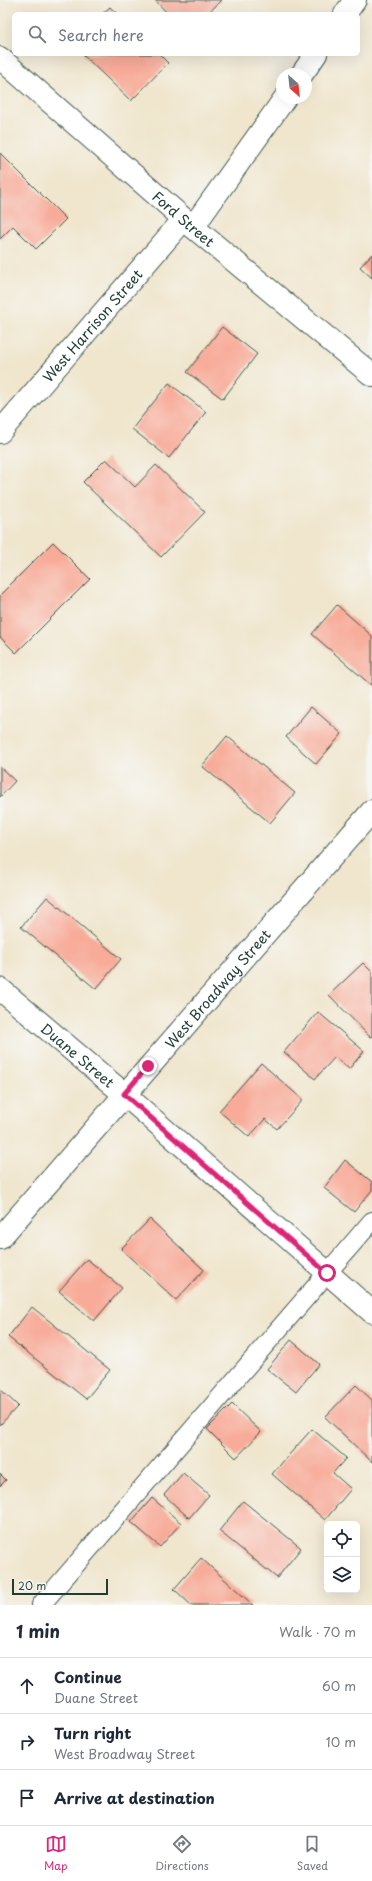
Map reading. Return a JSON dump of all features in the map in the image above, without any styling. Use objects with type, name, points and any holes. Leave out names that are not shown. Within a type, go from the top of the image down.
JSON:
[{"type":"street","points":[[346,12],[355,0]]},
{"type":"street","points":[[306,68],[315,56]]},
{"type":"street","name":"Ford Street","points":[[0,58],[188,223],[372,375]]},
{"type":"street","name":"West Harrison Street","points":[[0,432],[188,223],[280,104]]},
{"type":"street","name":"West Broadway Street","points":[[0,1238],[124,1094],[372,812]]},
{"type":"street","name":"Duane Street","points":[[0,989],[124,1094],[372,1312]]},
{"type":"lane","points":[[41,1605],[372,1221]]},
{"type":"building","points":[[155,0],[222,0],[209,12],[166,12]]},
{"type":"building","points":[[110,7],[115,12],[104,12]]},
{"type":"building","points":[[84,56],[161,56],[168,63],[131,101]]},
{"type":"building","points":[[0,153],[66,219],[36,249],[13,226],[0,239]]},
{"type":"building","points":[[372,254],[372,278],[360,267]]},
{"type":"building","points":[[222,327],[257,354],[223,399],[187,372]]},
{"type":"building","points":[[169,383],[206,412],[169,458],[132,429]]},
{"type":"building","points":[[106,459],[135,487],[156,465],[205,512],[161,557],[83,482]]},
{"type":"building","points":[[53,542],[90,579],[16,653],[0,637],[0,595]]},
{"type":"building","points":[[337,605],[372,636],[372,686],[312,634]]},
{"type":"building","points":[[311,707],[342,734],[316,764],[286,737]]},
{"type":"building","points":[[227,736],[295,793],[270,823],[202,766]]},
{"type":"building","points":[[0,767],[15,781],[0,797]]},
{"type":"building","points":[[47,897],[121,959],[96,989],[21,927]]},
{"type":"building","points":[[363,963],[372,972],[372,1036],[370,1037],[329,995]]},
{"type":"building","points":[[318,1012],[364,1051],[349,1069],[335,1057],[315,1079],[284,1052]]},
{"type":"building","points":[[261,1063],[303,1100],[277,1129],[265,1119],[249,1137],[219,1111]]},
{"type":"building","points":[[345,1160],[372,1182],[372,1190],[354,1212],[324,1188]]},
{"type":"building","points":[[150,1219],[204,1270],[176,1300],[121,1249]]},
{"type":"building","points":[[87,1259],[122,1288],[94,1321],[59,1291]]},
{"type":"building","points":[[32,1307],[110,1370],[86,1399],[8,1337]]},
{"type":"building","points":[[291,1340],[319,1364],[296,1392],[267,1369]]},
{"type":"building","points":[[356,1385],[372,1400],[372,1462],[325,1417]]},
{"type":"building","points":[[0,1389],[18,1406],[0,1425]]},
{"type":"building","points":[[232,1404],[261,1432],[236,1458],[207,1429]]},
{"type":"building","points":[[312,1429],[346,1458],[333,1473],[351,1489],[325,1520],[272,1474]]},
{"type":"building","points":[[183,1473],[209,1495],[189,1518],[164,1495]]},
{"type":"building","points":[[0,1474],[6,1480],[0,1486]]},
{"type":"building","points":[[152,1498],[181,1523],[160,1547],[131,1522]]},
{"type":"building","points":[[243,1501],[301,1548],[277,1578],[219,1531]]},
{"type":"building","points":[[201,1558],[253,1605],[191,1605],[174,1589]]},
{"type":"route","points":[[148,1066],[124,1094],[327,1273]]}]
